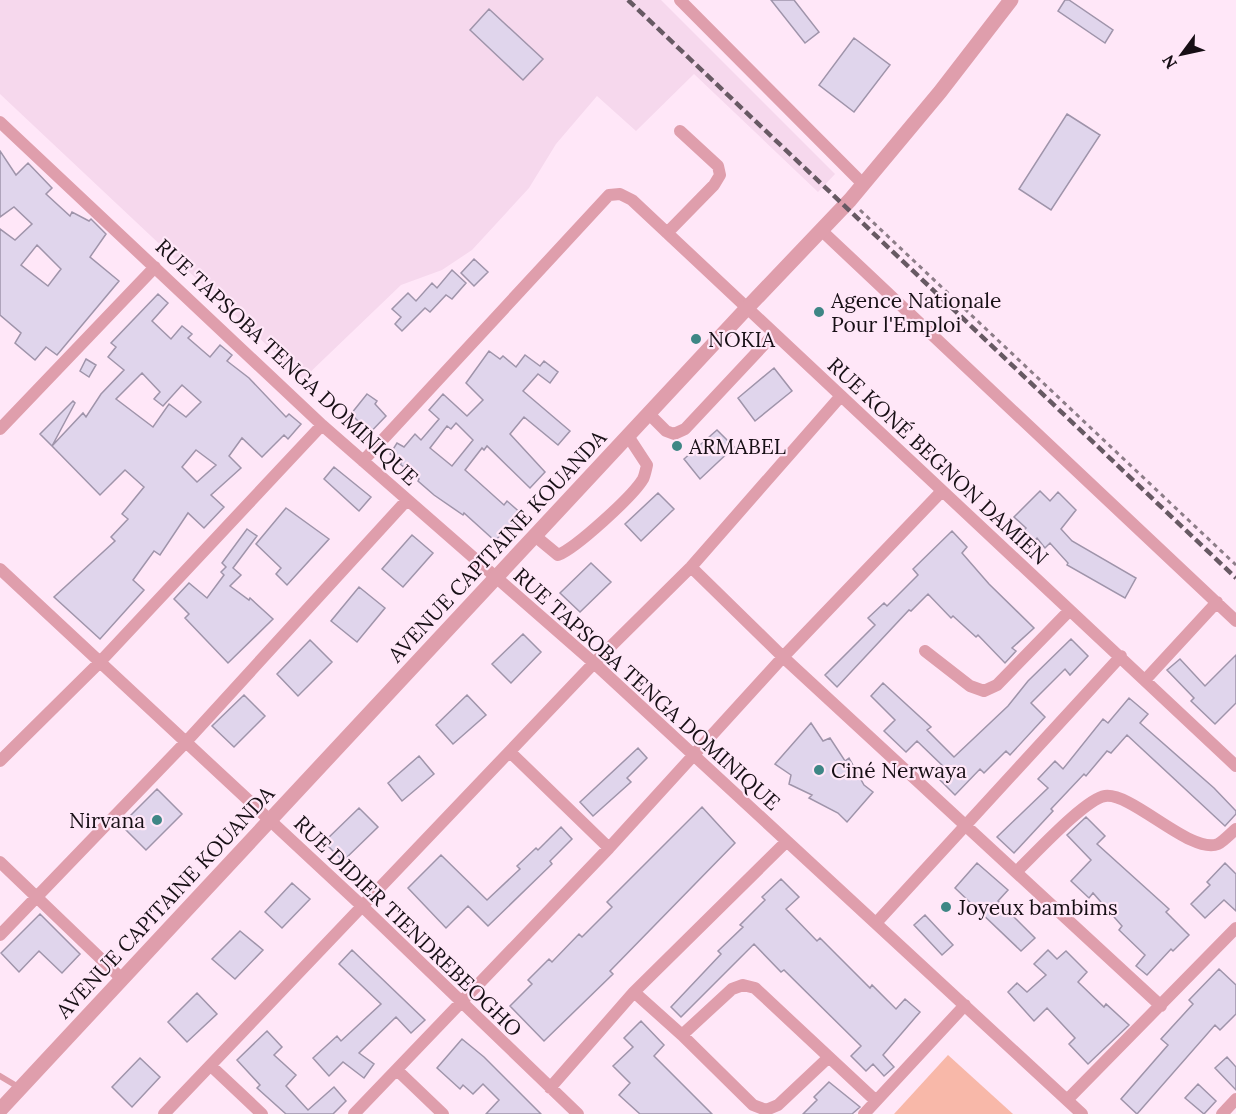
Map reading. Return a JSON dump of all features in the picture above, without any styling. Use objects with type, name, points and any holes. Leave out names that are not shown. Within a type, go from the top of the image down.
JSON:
[{"type":"street","points":[[680,0],[863,184]]},
{"type":"street","name":"AVENUE CAPITAINE KOUANDA","points":[[0,1110],[747,308],[822,231],[940,92],[1011,0]]},
{"type":"street","name":"RUE TAPSOBA TENGA DOMINIQUE","points":[[0,122],[322,425],[594,663],[1082,1114]]},
{"type":"street","points":[[667,233],[714,185],[720,175],[718,166],[680,131]]},
{"type":"street","name":"RUE KONÉ BEGNON DAMIEN","points":[[363,460],[609,195],[620,194],[632,200],[840,397],[1146,679],[1236,766]]},
{"type":"street","points":[[822,231],[1236,621]]},
{"type":"street","points":[[0,429],[154,267]]},
{"type":"street","points":[[649,414],[666,431],[674,434],[685,429],[774,334]]},
{"type":"street","points":[[164,1114],[594,663],[691,567],[840,397]]},
{"type":"street","points":[[0,761],[99,663],[322,425]]},
{"type":"street","points":[[535,537],[558,555],[567,552],[589,535],[643,479],[647,465],[628,436]]},
{"type":"street","points":[[354,1114],[461,1005],[609,848],[783,657],[942,491]]},
{"type":"street","points":[[0,935],[184,743],[407,500]]},
{"type":"street","points":[[691,567],[783,657],[1161,1006]]},
{"type":"street","name":"RUE DIDIER TIENDREBEOGHO","points":[[0,568],[184,743],[362,906],[461,1005],[578,1114]]},
{"type":"street","points":[[1146,679],[1217,602]]},
{"type":"street","points":[[926,651],[970,686],[984,691],[997,685],[1070,611]]},
{"type":"street","points":[[876,923],[1121,657]]},
{"type":"street","points":[[510,752],[609,848]]},
{"type":"street","points":[[1017,871],[1090,802],[1106,795],[1121,800],[1208,846],[1219,844],[1236,829]]},
{"type":"street","points":[[550,1088],[634,992],[786,842]]},
{"type":"street","points":[[0,862],[122,979]]},
{"type":"street","points":[[1067,1100],[1236,928]]},
{"type":"street","points":[[682,1035],[732,989],[743,985],[755,988],[876,1101]]},
{"type":"street","points":[[634,992],[682,1035],[753,1105],[766,1110],[778,1105],[829,1057]]},
{"type":"street","points":[[864,1114],[965,1005]]},
{"type":"street","points":[[211,1066],[262,1114]]},
{"type":"street","points":[[398,1071],[443,1114]]},
{"type":"street","points":[[1222,1114],[1236,1099]]},
{"type":"lane","points":[[0,1076],[20,1088]]},
{"type":"path","points":[[850,200],[1236,565]]},
{"type":"shaded area","points":[[0,0],[661,0],[835,174],[818,192],[694,74],[636,131],[597,96],[556,144],[529,188],[472,250],[442,270],[401,285],[303,379],[0,94]]},
{"type":"shaded area","points":[[948,1055],[1013,1114],[894,1114]]},
{"type":"building","points":[[771,0],[794,0],[819,32],[805,43]]},
{"type":"building","points":[[1065,0],[1069,0],[1113,30],[1105,43],[1058,11]]},
{"type":"building","points":[[489,9],[543,59],[523,80],[470,30]]},
{"type":"building","points":[[854,38],[890,65],[854,112],[819,85]]},
{"type":"building","points":[[1067,114],[1100,135],[1051,210],[1019,189]]},
{"type":"building","points":[[0,151],[16,175],[28,163],[52,188],[46,194],[70,216],[72,212],[89,221],[91,219],[106,234],[90,257],[119,281],[57,355],[46,347],[35,360],[15,343],[21,333],[0,315],[0,229],[15,240],[32,224],[14,207],[0,217]],"holes":[[[37,245],[61,269],[48,286],[21,265]]]},
{"type":"building","points":[[474,259],[488,272],[474,286],[461,273]]},
{"type":"building","points":[[452,270],[466,283],[452,299],[446,295],[430,312],[425,308],[402,331],[395,324],[401,317],[392,309],[408,293],[416,301],[432,283],[437,288]]},
{"type":"building","points":[[158,294],[168,303],[152,321],[171,339],[182,326],[192,334],[188,338],[210,357],[220,345],[232,355],[227,361],[249,378],[286,417],[289,414],[301,424],[288,439],[284,435],[262,457],[242,438],[229,456],[241,468],[211,495],[224,507],[204,528],[188,513],[160,555],[154,551],[133,580],[144,590],[100,639],[54,597],[115,541],[111,537],[128,519],[122,514],[144,487],[125,470],[100,495],[52,446],[83,413],[86,417],[101,394],[124,370],[108,357],[116,347],[111,343]],"holes":[[[142,373],[160,392],[154,399],[163,406],[182,385],[201,402],[186,417],[169,404],[153,427],[116,399]],[[196,450],[216,465],[197,482],[182,467]]]},
{"type":"building","points":[[489,351],[500,359],[503,356],[516,367],[525,355],[540,366],[544,361],[558,372],[550,383],[538,374],[523,391],[570,431],[558,445],[524,417],[510,434],[545,472],[530,488],[487,446],[484,450],[482,448],[465,470],[504,505],[507,501],[523,515],[509,531],[507,528],[495,541],[464,513],[463,515],[434,495],[400,464],[402,462],[390,454],[397,443],[404,447],[415,434],[421,440],[439,419],[429,410],[443,394],[467,416],[483,400],[466,383]],"holes":[[[456,423],[473,440],[452,466],[430,448],[447,426],[451,429]]]},
{"type":"building","points":[[86,359],[96,365],[89,377],[80,371]]},
{"type":"building","points":[[774,368],[792,391],[755,421],[738,398]]},
{"type":"building","points":[[367,394],[377,401],[375,404],[386,416],[363,440],[355,432],[362,425],[351,414]]},
{"type":"building","points":[[73,401],[75,403],[52,446],[40,434]]},
{"type":"building","points":[[717,430],[734,447],[700,479],[684,459]]},
{"type":"building","points":[[334,467],[371,497],[359,511],[324,479]]},
{"type":"building","points":[[1040,491],[1050,501],[1058,492],[1076,510],[1061,529],[1072,541],[1136,578],[1125,598],[1067,565],[1068,563],[1050,543],[1045,548],[1037,538],[1029,546],[1018,536],[1026,528],[1014,517]]},
{"type":"building","points":[[658,493],[674,509],[641,541],[625,524]]},
{"type":"building","points":[[286,508],[329,539],[287,585],[276,574],[281,568],[256,544]]},
{"type":"building","points":[[247,529],[257,536],[233,568],[241,575],[230,586],[249,600],[250,598],[273,619],[228,663],[185,618],[189,614],[174,599],[189,583],[207,598],[224,575],[221,572],[226,567],[222,563]]},
{"type":"building","points":[[952,531],[967,547],[962,553],[989,584],[1034,628],[1012,648],[1016,651],[1005,663],[978,635],[976,637],[953,616],[951,618],[928,594],[911,611],[909,610],[837,687],[825,675],[875,625],[868,618],[884,603],[887,606],[918,575],[913,569]]},
{"type":"building","points":[[412,535],[433,553],[403,587],[382,569]]},
{"type":"building","points":[[591,563],[611,582],[580,612],[560,593]]},
{"type":"building","points":[[359,587],[385,608],[357,642],[331,621]]},
{"type":"building","points":[[523,634],[541,652],[511,683],[492,664]]},
{"type":"building","points":[[1071,639],[1088,656],[1070,675],[1065,669],[1031,703],[1045,717],[1010,755],[1006,751],[984,773],[980,769],[955,795],[937,777],[945,768],[917,741],[906,752],[884,731],[895,720],[871,696],[883,683],[931,727],[927,730],[954,757],[1008,706],[1028,681]]},
{"type":"building","points":[[310,640],[332,662],[298,696],[277,674]]},
{"type":"building","points":[[1236,655],[1236,703],[1215,724],[1191,701],[1194,698],[1167,670],[1180,659],[1205,686]]},
{"type":"building","points":[[244,695],[265,716],[234,747],[212,726]]},
{"type":"building","points":[[467,695],[486,715],[453,744],[436,725]]},
{"type":"building","points":[[1129,698],[1148,714],[1140,723],[1214,788],[1236,811],[1236,814],[1225,826],[1127,735],[1111,753],[1107,751],[1086,776],[1084,774],[1014,853],[997,837],[1048,788],[1038,779],[1055,761],[1063,769],[1103,719],[1108,723]]},
{"type":"building","name":"Ciné Nerwaya","points":[[811,723],[823,741],[830,738],[845,761],[849,758],[864,785],[873,792],[847,822],[838,813],[809,798],[812,795],[789,784],[791,775],[775,764]]},
{"type":"building","points":[[638,748],[647,758],[627,778],[631,782],[593,816],[580,802]]},
{"type":"building","points":[[419,756],[434,774],[402,801],[388,783]]},
{"type":"building","points":[[157,789],[182,814],[146,850],[121,825]]},
{"type":"building","points":[[702,807],[735,843],[610,971],[613,974],[544,1041],[510,1006],[532,984],[528,980],[549,959],[552,962],[579,934],[582,937],[612,907],[607,902]]},
{"type":"building","points":[[359,808],[378,827],[343,861],[324,842]]},
{"type":"building","points":[[1086,817],[1105,836],[1097,844],[1169,909],[1166,912],[1189,935],[1173,951],[1171,949],[1147,975],[1136,966],[1145,955],[1119,930],[1122,926],[1093,893],[1089,898],[1071,881],[1091,860],[1067,835]]},
{"type":"building","points":[[561,827],[572,839],[550,861],[552,864],[488,926],[468,906],[446,928],[408,888],[441,855],[487,900],[520,869],[517,866],[536,848],[538,850]]},
{"type":"building","points":[[977,863],[1008,890],[998,901],[1035,938],[1021,951],[955,888]]},
{"type":"building","points":[[1225,863],[1236,874],[1236,911],[1224,900],[1205,918],[1191,904],[1210,885],[1207,882]]},
{"type":"building","points":[[781,879],[799,897],[786,909],[817,941],[820,938],[870,988],[872,985],[896,1009],[905,999],[920,1012],[883,1055],[894,1067],[884,1076],[873,1064],[866,1071],[851,1056],[861,1046],[784,970],[781,972],[754,944],[681,1017],[671,1007],[721,954],[718,951],[743,927],[740,925],[765,900],[762,897]]},
{"type":"building","points":[[292,883],[310,899],[282,928],[265,912]]},
{"type":"building","points":[[40,914],[80,954],[62,973],[39,951],[19,972],[1,953]]},
{"type":"building","points":[[925,915],[953,945],[942,955],[914,925]]},
{"type":"building","points":[[240,931],[263,950],[235,979],[212,959]]},
{"type":"building","points":[[352,950],[425,1020],[411,1033],[396,1017],[359,1053],[374,1064],[364,1078],[343,1062],[329,1076],[313,1058],[337,1036],[341,1041],[381,1004],[339,964]]},
{"type":"building","points":[[1048,950],[1057,959],[1066,951],[1087,972],[1078,982],[1104,1007],[1106,1004],[1129,1025],[1088,1064],[1069,1044],[1075,1038],[1047,1008],[1034,1021],[1008,992],[1017,983],[1027,992],[1046,975],[1034,964]]},
{"type":"building","points":[[1219,969],[1236,985],[1236,1014],[1220,1030],[1215,1025],[1137,1114],[1121,1099],[1168,1045],[1161,1039],[1193,1004],[1189,1000]]},
{"type":"building","points":[[197,993],[217,1014],[187,1042],[168,1022]]},
{"type":"building","points":[[641,1021],[664,1045],[654,1056],[712,1114],[640,1114],[619,1095],[630,1083],[613,1066],[633,1047],[624,1038]]},
{"type":"building","points":[[267,1031],[282,1047],[274,1055],[296,1075],[286,1086],[308,1110],[334,1087],[346,1101],[333,1114],[286,1114],[257,1088],[260,1085],[237,1060]]},
{"type":"building","points":[[462,1039],[484,1057],[541,1114],[486,1114],[499,1100],[483,1084],[473,1094],[463,1085],[460,1089],[437,1068]]},
{"type":"building","points":[[1227,1057],[1236,1067],[1236,1090],[1215,1068]]},
{"type":"building","points":[[140,1058],[160,1077],[132,1107],[112,1087]]},
{"type":"building","points":[[829,1082],[860,1107],[852,1114],[803,1114],[817,1100],[814,1097]]},
{"type":"building","points":[[1198,1084],[1216,1101],[1204,1114],[1185,1098]]},
{"type":"railway","points":[[628,0],[1236,578]]},
{"type":"place","name":"Agence Nationale Pour l'Emploi","points":[[819,312]]},
{"type":"place","name":"NOKIA","points":[[696,339]]},
{"type":"place","name":"ARMABEL","points":[[677,446]]},
{"type":"place","name":"Ciné Nerwaya","points":[[819,770]]},
{"type":"place","name":"Nirvana","points":[[157,820]]},
{"type":"place","name":"Joyeux bambims","points":[[946,907]]}]
